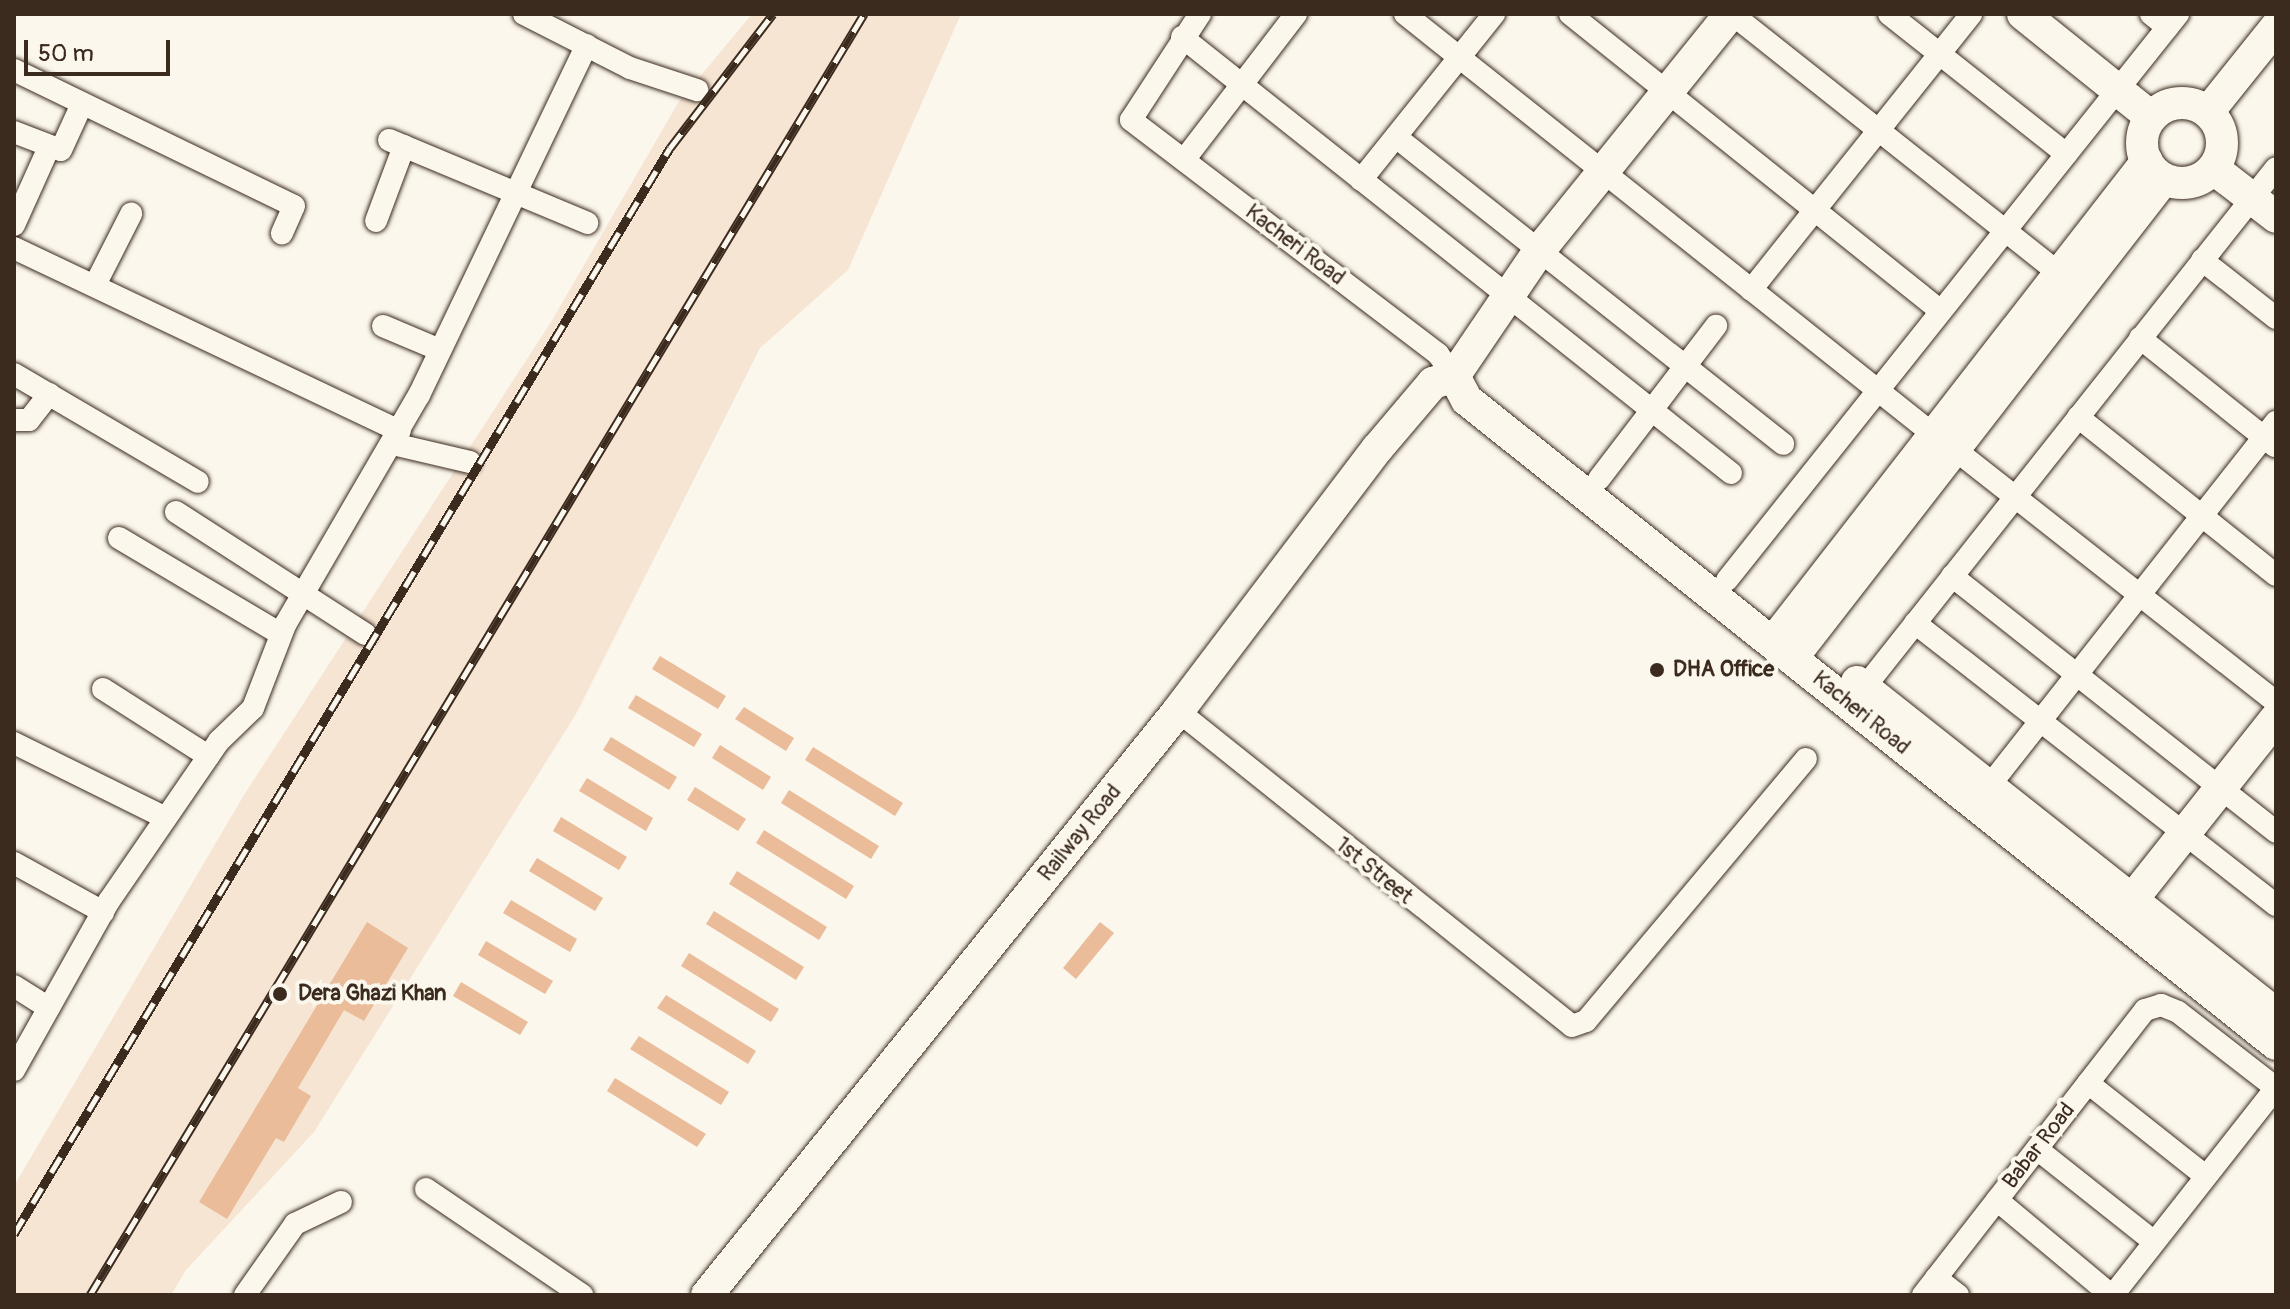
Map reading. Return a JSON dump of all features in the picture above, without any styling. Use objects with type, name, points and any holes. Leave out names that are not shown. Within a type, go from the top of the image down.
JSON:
[{"type":"main road","points":[[1454,376],[1461,357],[1539,251],[1731,14]]},
{"type":"main road","points":[[2023,14],[2151,117]]},
{"type":"main road","points":[[2208,112],[2276,27]]},
{"type":"main road","points":[[2184,103],[2208,112],[2222,134],[2214,169],[2185,183],[2155,170],[2142,141],[2151,117],[2184,103]]},
{"type":"main road","points":[[2214,169],[2264,208]]},
{"type":"main road","points":[[1943,442],[2059,273],[2155,170]]},
{"type":"main road","points":[[1789,642],[2155,170]]},
{"type":"main road","name":"Kacheri Road","points":[[1454,376],[1599,479],[1727,580],[1789,642],[1864,688],[1990,785],[2276,1044]]},
{"type":"main road","name":"Kacheri Road","points":[[1454,376],[1467,400],[1789,642],[2125,908],[2276,1014]]},
{"type":"main road","name":"Railway Road","points":[[707,1295],[1178,711],[1405,414],[1433,383],[1454,376]]},
{"type":"main road","points":[[2125,908],[2276,718]]},
{"type":"street","points":[[524,14],[587,45],[697,90]]},
{"type":"street","points":[[1200,14],[1182,37],[1731,473]]},
{"type":"street","points":[[1184,160],[1296,14]]},
{"type":"street","points":[[1405,14],[1878,391],[2276,702]]},
{"type":"street","points":[[1361,180],[1494,14]]},
{"type":"street","points":[[1570,14],[1941,311]]},
{"type":"street","points":[[1731,14],[2059,273]]},
{"type":"street","points":[[1889,14],[2066,154]]},
{"type":"street","points":[[1751,290],[1971,14]]},
{"type":"street","points":[[1727,580],[2116,90],[2165,18]]},
{"type":"street","name":"Kacheri Road","points":[[1182,37],[1131,120],[1438,354],[1454,376]]},
{"type":"street","points":[[14,1070],[103,912],[208,756],[253,708],[281,634],[396,437],[514,189],[587,45]]},
{"type":"street","points":[[14,70],[294,206],[282,233]]},
{"type":"street","points":[[14,132],[61,150],[82,104]]},
{"type":"street","points":[[1396,137],[1783,444]]},
{"type":"street","points":[[376,221],[396,143],[514,189],[526,200],[587,223]]},
{"type":"street","points":[[14,225],[49,147]]},
{"type":"street","points":[[1864,688],[2202,260],[2264,208],[2276,168]]},
{"type":"street","points":[[95,285],[131,214]]},
{"type":"street","points":[[14,248],[95,285],[396,437],[470,462]]},
{"type":"street","points":[[2202,260],[2276,318]]},
{"type":"street","points":[[383,326],[440,350]]},
{"type":"street","points":[[1599,479],[1648,409],[1716,326]]},
{"type":"street","points":[[1990,785],[2201,516],[2272,435],[2140,338]]},
{"type":"street","points":[[14,374],[198,482]]},
{"type":"street","points":[[14,420],[29,420],[49,394]]},
{"type":"street","points":[[2078,417],[2276,575]]},
{"type":"street","points":[[176,512],[365,634]]},
{"type":"street","points":[[119,538],[281,634]]},
{"type":"street","points":[[1952,576],[2276,832]]},
{"type":"street","points":[[1915,623],[2276,905]]},
{"type":"street","points":[[103,689],[208,756]]},
{"type":"street","name":"1st Street","points":[[1178,711],[1560,1023],[1572,1026],[1586,1021],[1806,759]]},
{"type":"street","points":[[14,743],[166,818]]},
{"type":"street","points":[[14,863],[103,912]]},
{"type":"street","points":[[14,986],[49,1008]]},
{"type":"street","name":"Babar Road","points":[[1930,1286],[2145,1010],[2161,1005],[2178,1012],[2276,1088]]},
{"type":"street","points":[[2088,1083],[2204,1175]]},
{"type":"street","points":[[1997,1200],[2112,1295],[2152,1240],[2276,1088]]},
{"type":"street","points":[[2037,1149],[2152,1240]]},
{"type":"street","points":[[426,1189],[582,1295]]},
{"type":"street","points":[[245,1295],[295,1224],[341,1202]]},
{"type":"street","points":[[1930,1286],[1958,1295]]},
{"type":"shaded area","points":[[752,14],[961,14],[848,270],[760,348],[576,714],[314,1132],[186,1270],[171,1295],[14,1295],[14,1186],[244,795],[551,322],[678,103]]},
{"type":"building","points":[[660,656],[726,696],[718,709],[652,669]]},
{"type":"building","points":[[636,695],[702,734],[694,747],[628,708]]},
{"type":"building","points":[[744,707],[794,738],[786,751],[735,719]]},
{"type":"building","points":[[611,737],[677,777],[669,790],[603,750]]},
{"type":"building","points":[[720,745],[771,777],[763,790],[712,758]]},
{"type":"building","points":[[813,747],[903,803],[895,816],[805,760]]},
{"type":"building","points":[[587,778],[653,818],[646,831],[579,791]]},
{"type":"building","points":[[695,787],[746,819],[738,831],[687,800]]},
{"type":"building","points":[[789,790],[879,846],[871,859],[781,803]]},
{"type":"building","points":[[561,817],[627,857],[619,870],[553,831]]},
{"type":"building","points":[[764,830],[854,886],[846,899],[756,843]]},
{"type":"building","points":[[537,858],[603,898],[595,911],[529,871]]},
{"type":"building","points":[[737,871],[827,927],[819,940],[729,884]]},
{"type":"building","points":[[511,900],[577,939],[570,952],[503,913]]},
{"type":"building","points":[[714,911],[804,967],[796,980],[706,924]]},
{"type":"building","points":[[367,922],[408,948],[364,1021],[344,1010],[298,1088],[311,1096],[284,1142],[276,1138],[227,1219],[199,1202]]},
{"type":"building","points":[[1100,922],[1114,933],[1076,979],[1063,968]]},
{"type":"building","points":[[486,941],[553,981],[545,994],[478,955]]},
{"type":"building","points":[[689,953],[779,1009],[771,1022],[681,966]]},
{"type":"building","points":[[461,982],[528,1022],[520,1035],[453,996]]},
{"type":"building","points":[[666,995],[756,1051],[748,1064],[657,1008]]},
{"type":"building","points":[[639,1036],[729,1092],[721,1105],[630,1049]]},
{"type":"building","points":[[615,1078],[706,1134],[697,1147],[607,1091]]},
{"type":"railway","points":[[14,1234],[670,148],[773,14]]},
{"type":"railway","points":[[90,1295],[864,14]]},
{"type":"place","name":"DHA Office","points":[[1657,670]]},
{"type":"place","name":"Dera Ghazi Khan","points":[[280,994]]}]
